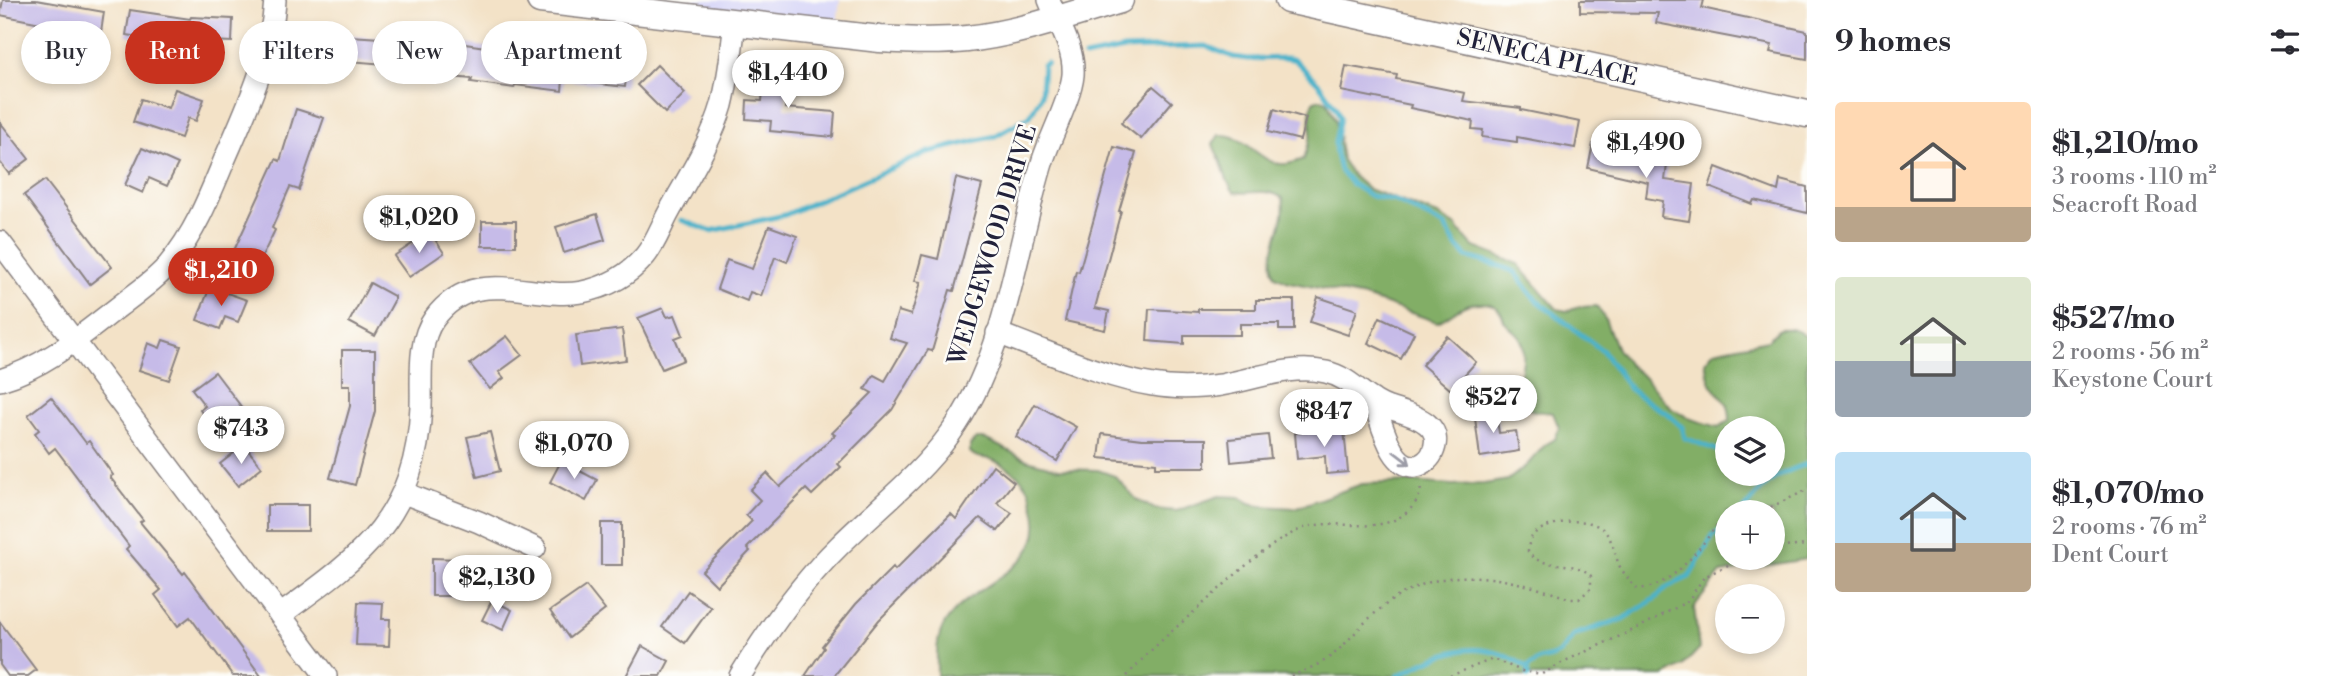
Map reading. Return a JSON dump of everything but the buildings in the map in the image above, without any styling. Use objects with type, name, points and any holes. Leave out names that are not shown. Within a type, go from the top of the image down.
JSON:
[{"type":"street","points":[[0,380],[23,374],[74,342],[160,273],[196,227],[263,65],[275,0]]},
{"type":"street","points":[[540,0],[924,42],[1011,32],[1052,10],[1120,0]]},
{"type":"street","name":"SENECA PLACE","points":[[1288,0],[1322,3],[1807,114]]},
{"type":"street","name":"WEDGEWOOD DRIVE","points":[[740,676],[783,610],[819,567],[925,465],[950,435],[976,390],[997,332],[1021,251],[1042,163],[1069,93],[1073,75],[1071,53],[1052,10]]},
{"type":"street","points":[[280,615],[337,575],[369,546],[404,493],[411,475],[420,424],[424,345],[434,319],[446,305],[470,291],[499,287],[581,292],[603,286],[632,270],[647,254],[721,108],[729,73],[735,21]]},
{"type":"street","points":[[0,242],[326,676]]},
{"type":"street","points":[[997,332],[1121,378],[1153,385],[1202,387],[1306,369],[1327,372],[1346,379],[1371,399],[1388,408],[1416,416],[1432,429],[1432,456],[1416,466],[1401,461],[1392,451],[1371,399]]},
{"type":"street","points":[[404,493],[479,522],[535,548]]},
{"type":"path","points":[[1127,676],[1240,571],[1299,530],[1318,524],[1373,526],[1401,516],[1412,507],[1421,493],[1416,466]]},
{"type":"path","points":[[1785,500],[1807,490]]},
{"type":"path","points":[[1291,676],[1313,667],[1335,653],[1357,629],[1402,593],[1434,580],[1457,575],[1502,578],[1570,598],[1579,598],[1591,587],[1591,576],[1586,571],[1535,561],[1528,553],[1528,542],[1533,534],[1545,527],[1570,522],[1595,526],[1607,533],[1620,567],[1635,587],[1646,589],[1669,578],[1700,548],[1715,528]]},
{"type":"path","points":[[1785,547],[1807,545]]},
{"type":"path","points":[[1450,676],[1493,659],[1522,671],[1539,673],[1642,626],[1688,601],[1704,577],[1718,570]]},
{"type":"shaded area","points":[[625,0],[840,0],[837,24]]},
{"type":"green space","points":[[1314,101],[1327,101],[1336,121],[1342,160],[1353,176],[1368,189],[1438,215],[1455,225],[1472,246],[1518,264],[1557,309],[1567,311],[1597,306],[1617,349],[1672,409],[1691,419],[1715,426],[1715,486],[1785,486],[1785,416],[1730,416],[1727,404],[1712,385],[1705,362],[1714,351],[1768,340],[1779,329],[1794,330],[1804,335],[1807,338],[1807,559],[1785,563],[1785,500],[1715,500],[1715,570],[1739,570],[1721,573],[1694,607],[1699,649],[1683,666],[1664,676],[937,676],[938,642],[945,623],[957,608],[1020,561],[1031,546],[1036,529],[1028,488],[1006,467],[970,452],[970,445],[976,439],[985,439],[1027,460],[1059,469],[1098,470],[1115,476],[1137,500],[1155,509],[1176,511],[1219,496],[1240,497],[1261,506],[1295,508],[1362,484],[1413,482],[1452,485],[1508,480],[1555,439],[1559,428],[1553,413],[1529,409],[1520,398],[1519,383],[1524,353],[1522,342],[1504,321],[1501,312],[1491,304],[1470,304],[1437,322],[1365,297],[1289,282],[1275,276],[1273,256],[1284,208],[1283,198],[1265,192],[1234,192],[1213,144],[1219,135],[1229,136],[1277,163],[1287,164],[1304,159],[1311,135],[1310,112]]},
{"type":"waterway","points":[[1085,57],[1124,49],[1206,46],[1233,57],[1295,60],[1320,85],[1336,108],[1340,118],[1335,142],[1336,155],[1340,170],[1352,184],[1371,196],[1396,201],[1445,226],[1455,244],[1467,257],[1515,272],[1536,300],[1603,351],[1630,389],[1667,413],[1682,427],[1685,438],[1715,449]]},
{"type":"waterway","points":[[681,220],[711,231],[785,215],[929,152],[995,136],[1030,116],[1041,96],[1043,65],[1047,63]]},
{"type":"waterway","points":[[1752,500],[1770,482],[1785,472],[1807,464]]},
{"type":"waterway","points":[[1527,668],[1539,660],[1560,653],[1574,635],[1623,619],[1656,598],[1667,587],[1689,577],[1715,535]]},
{"type":"waterway","points":[[1398,676],[1446,654],[1478,649],[1510,658],[1527,668],[1528,676]]}]
